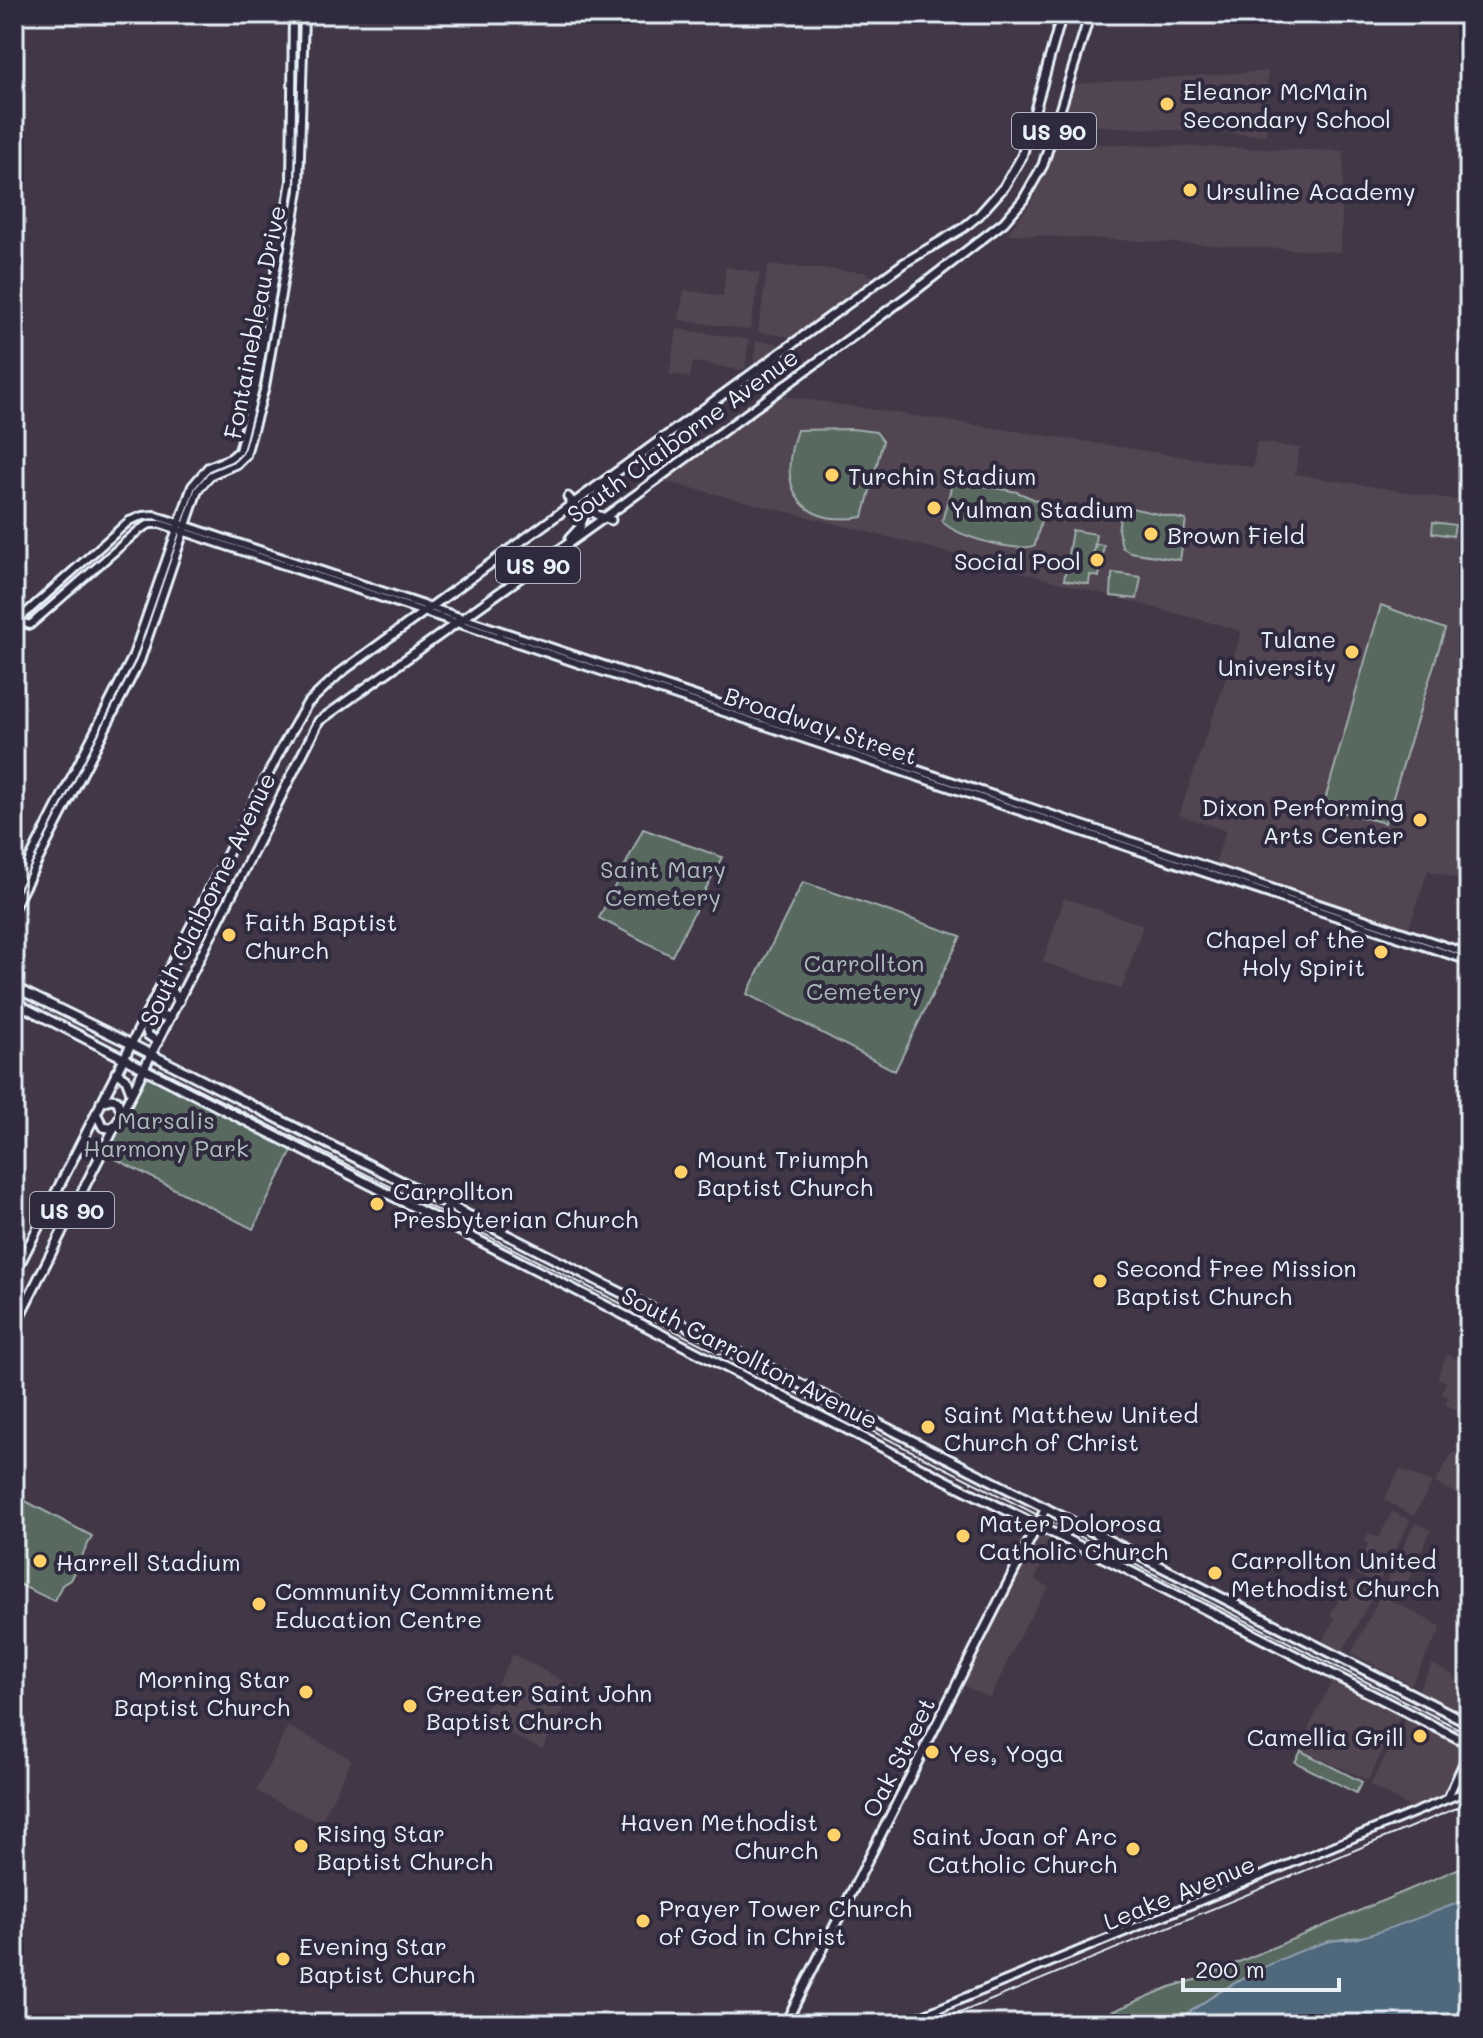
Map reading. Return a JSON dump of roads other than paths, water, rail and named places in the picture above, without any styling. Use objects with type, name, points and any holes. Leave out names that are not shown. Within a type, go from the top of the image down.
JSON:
[{"type":"main road","name":"South Claiborne Avenue","points":[[14,1275],[299,715],[329,682],[571,500],[642,453],[904,263],[963,228],[983,211],[1004,187],[1022,156],[1062,14]]},
{"type":"main road","name":"South Claiborne Avenue","points":[[14,1327],[319,721],[544,560],[608,519],[1004,222],[1023,200],[1043,165],[1090,14]]},
{"type":"main road","points":[[608,519],[594,513],[592,501],[642,453]]},
{"type":"main road","points":[[544,560],[583,522],[584,514],[571,500]]},
{"type":"main road","name":"South Carrollton Avenue","points":[[14,987],[1469,1723]]},
{"type":"main road","points":[[158,992],[171,989],[179,1001]]},
{"type":"main road","name":"South Carrollton Avenue","points":[[14,1002],[1469,1744]]},
{"type":"main road","points":[[150,1006],[161,1017],[171,1016]]},
{"type":"main road","points":[[64,1028],[71,1015]]},
{"type":"main road","points":[[144,1019],[148,1035],[158,1042]]},
{"type":"main road","points":[[116,1072],[128,1083],[131,1094]]},
{"type":"main road","points":[[207,1102],[213,1101],[218,1090]]},
{"type":"main road","points":[[101,1102],[117,1100],[122,1113]]},
{"type":"main road","points":[[96,1113],[103,1127],[115,1125]]},
{"type":"main road","name":"Oak Street","points":[[785,2024],[1046,1508]]},
{"type":"street","name":"Fontainebleau Drive","points":[[14,890],[132,658],[192,486],[208,467],[239,451],[256,385],[291,181],[293,14]]},
{"type":"street","name":"Fontainebleau Drive","points":[[14,908],[140,661],[201,484],[211,475],[237,464],[246,455],[259,412],[299,190],[304,14]]},
{"type":"street","points":[[15,620],[129,521],[146,515],[177,526]]},
{"type":"street","name":"Broadway Street","points":[[15,620],[30,625],[139,530],[150,524],[177,526],[1469,954]]},
{"type":"street","name":"Broadway Street","points":[[460,621],[1469,961]]},
{"type":"street","points":[[1447,1799],[1469,1751]]},
{"type":"street","points":[[1467,1791],[1469,1783]]},
{"type":"street","name":"Leake Avenue","points":[[901,2024],[1467,1791]]},
{"type":"water","points":[[1469,1899],[1469,2024],[1174,2024],[1227,1988],[1287,1956],[1327,1942],[1372,1934]]},
{"type":"tram line","points":[[159,1069],[1469,1734]]},
{"type":"railway","points":[[933,2024],[1469,1803]]},
{"type":"railway","points":[[678,2014],[698,2024]]},
{"type":"railway","points":[[911,2024],[943,2016]]},
{"type":"place","name":"Eleanor McMain Secondary School","points":[[1167,104]]},
{"type":"place","name":"Ursuline Academy","points":[[1190,190]]},
{"type":"place","name":"Turchin Stadium","points":[[832,475]]},
{"type":"place","name":"Yulman Stadium","points":[[934,508]]},
{"type":"place","name":"Brown Field","points":[[1151,534]]},
{"type":"place","name":"Social Pool","points":[[1097,560]]},
{"type":"place","name":"Tulane University","points":[[1352,652]]},
{"type":"place","name":"Dixon Performing Arts Center","points":[[1420,820]]},
{"type":"place","name":"Faith Baptist Church","points":[[229,935]]},
{"type":"place","name":"Chapel of the Holy Spirit","points":[[1381,952]]},
{"type":"place","name":"Mount Triumph Baptist Church","points":[[681,1172]]},
{"type":"place","name":"Carrollton Presbyterian Church","points":[[377,1204]]},
{"type":"place","name":"Second Free Mission Baptist Church","points":[[1100,1281]]},
{"type":"place","name":"Saint Matthew United Church of Christ","points":[[928,1427]]},
{"type":"place","name":"Mater Dolorosa Catholic Church","points":[[963,1536]]},
{"type":"place","name":"Harrell Stadium","points":[[40,1561]]},
{"type":"place","name":"Carrollton United Methodist Church","points":[[1215,1573]]},
{"type":"place","name":"Community Commitment Education Centre","points":[[259,1604]]},
{"type":"place","name":"Morning Star Baptist Church","points":[[306,1692]]},
{"type":"place","name":"Greater Saint John Baptist Church","points":[[410,1706]]},
{"type":"place","name":"Camellia Grill","points":[[1420,1736]]},
{"type":"place","name":"Yes, Yoga","points":[[932,1752]]},
{"type":"place","name":"Haven Methodist Church","points":[[834,1835]]},
{"type":"place","name":"Rising Star Baptist Church","points":[[301,1846]]},
{"type":"place","name":"Saint Joan of Arc Catholic Church","points":[[1133,1849]]},
{"type":"place","name":"Prayer Tower Church of God in Christ","points":[[643,1921]]},
{"type":"place","name":"Evening Star Baptist Church","points":[[283,1959]]},
{"type":"park label","name":"Saint Mary Cemetery","points":[[663,882]]},
{"type":"park label","name":"Carrollton Cemetery","points":[[864,976]]},
{"type":"park label","name":"Marsalis Harmony Park","points":[[166,1133]]}]
